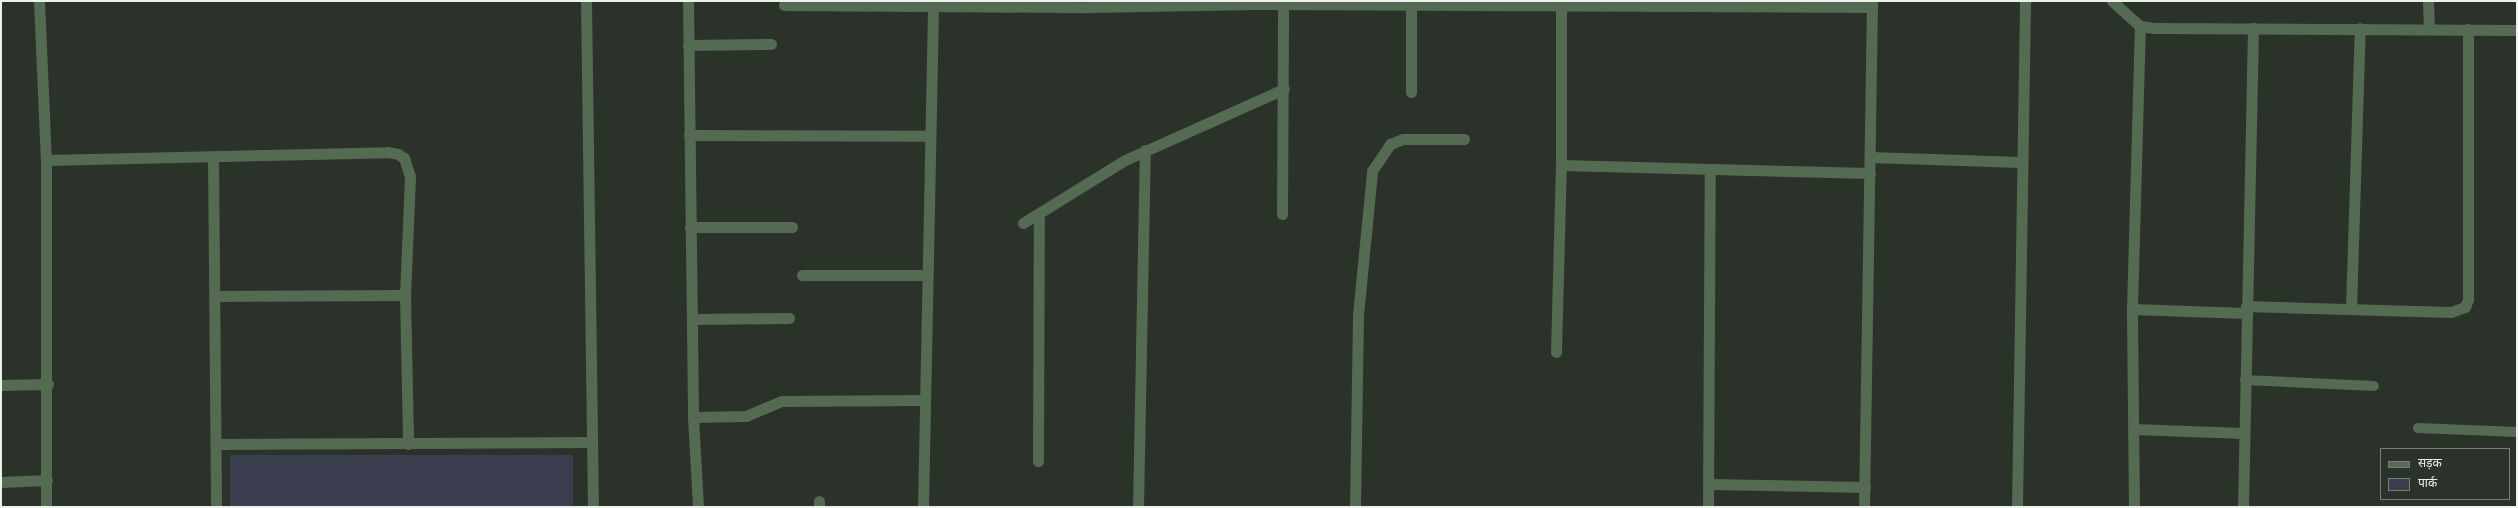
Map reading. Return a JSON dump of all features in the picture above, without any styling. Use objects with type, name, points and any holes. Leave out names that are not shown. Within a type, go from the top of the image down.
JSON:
[{"type":"street","points":[[39,1],[46,160],[48,384],[46,507]]},
{"type":"street","points":[[586,1],[593,507]]},
{"type":"street","points":[[688,1],[693,417],[698,507]]},
{"type":"street","points":[[2017,507],[2024,1]]},
{"type":"street","points":[[2112,1],[2140,26],[2517,30]]},
{"type":"street","points":[[2428,1],[2429,28]]},
{"type":"street","points":[[784,5],[832,4],[933,7],[1256,2],[1283,4],[1412,5],[1448,3],[1562,6],[1581,3],[1872,4],[1864,507]]},
{"type":"street","points":[[1282,214],[1284,88],[1283,4]]},
{"type":"street","points":[[1411,92],[1412,5]]},
{"type":"street","points":[[1556,352],[1561,165],[1562,6]]},
{"type":"street","points":[[923,507],[926,275],[933,7]]},
{"type":"street","points":[[2134,507],[2132,309],[2140,26]]},
{"type":"street","points":[[2243,507],[2253,28]]},
{"type":"street","points":[[2351,308],[2360,28]]},
{"type":"street","points":[[2132,309],[2246,310],[2351,308],[2451,312],[2465,307],[2468,299],[2468,29]]},
{"type":"street","points":[[688,45],[771,44]]},
{"type":"street","points":[[1023,223],[1039,215],[1125,160],[1284,88]]},
{"type":"street","points":[[689,134],[929,136]]},
{"type":"street","points":[[1355,507],[1358,314],[1372,171],[1390,144],[1403,139],[1464,139]]},
{"type":"street","points":[[1138,507],[1145,150]]},
{"type":"street","points":[[46,160],[388,152],[398,154],[406,163],[410,177],[406,295],[408,444]]},
{"type":"street","points":[[213,156],[217,444],[216,507]]},
{"type":"street","points":[[1870,158],[2021,162]]},
{"type":"street","points":[[1561,165],[1870,174]]},
{"type":"street","points":[[1708,507],[1710,170]]},
{"type":"street","points":[[1038,461],[1039,215]]},
{"type":"street","points":[[690,227],[792,227]]},
{"type":"street","points":[[802,275],[926,275]]},
{"type":"street","points":[[215,296],[406,295]]},
{"type":"street","points":[[692,319],[790,318]]},
{"type":"street","points":[[1,385],[48,384]]},
{"type":"street","points":[[693,417],[746,416],[782,401],[924,400]]},
{"type":"street","points":[[2133,429],[2244,433]]},
{"type":"street","points":[[217,444],[592,442]]},
{"type":"street","points":[[1,482],[47,480]]},
{"type":"street","points":[[1709,484],[1865,487]]},
{"type":"lane","points":[[2245,380],[2374,386]]},
{"type":"lane","points":[[2418,428],[2517,432]]},
{"type":"green space","points":[[230,455],[573,455],[573,507],[230,507]]}]
